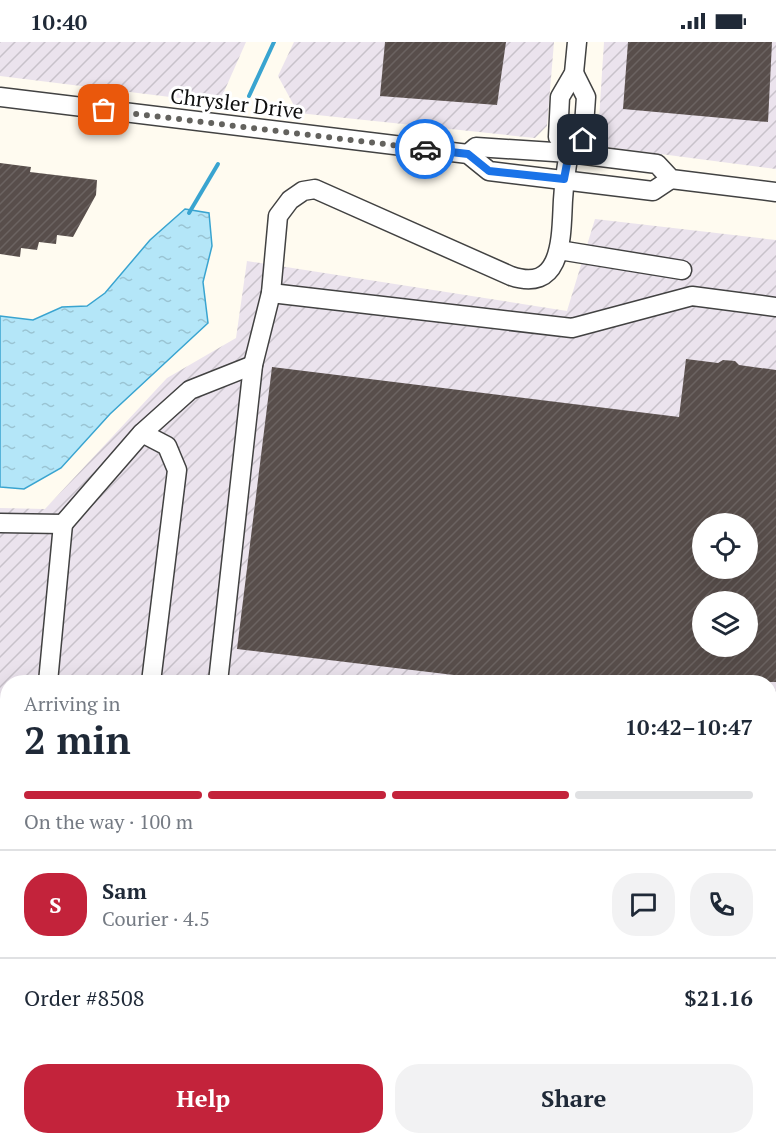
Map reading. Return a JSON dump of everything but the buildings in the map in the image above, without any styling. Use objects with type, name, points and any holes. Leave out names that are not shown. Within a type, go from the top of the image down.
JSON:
[{"type":"street","points":[[569,153],[558,137],[560,97],[574,73],[577,42]]},
{"type":"street","points":[[219,675],[253,365],[271,293],[278,216],[290,200],[303,191],[315,189],[520,279],[534,279],[549,271],[559,250],[564,179],[569,153],[583,140],[586,97],[574,73]]},
{"type":"street","name":"Chrysler Drive","points":[[0,97],[468,154],[489,171],[653,191],[671,179]]},
{"type":"street","name":"Chrysler Drive","points":[[468,154],[476,147],[569,153],[657,164],[671,179],[776,192]]},
{"type":"street","points":[[559,250],[682,270]]},
{"type":"street","points":[[271,293],[572,328],[692,296],[776,307]]},
{"type":"street","points":[[49,675],[63,524],[142,433],[190,390],[253,365]]},
{"type":"street","points":[[142,433],[167,446],[177,470],[153,675]]},
{"type":"street","points":[[0,523],[63,524]]},
{"type":"shaded area","points":[[0,42],[246,42],[219,103],[0,76]]},
{"type":"shaded area","points":[[294,42],[554,42],[547,126],[535,138],[298,113],[278,76]]},
{"type":"shaded area","points":[[604,42],[776,42],[776,169],[607,147],[598,135]]},
{"type":"shaded area","points":[[595,219],[776,240],[776,675],[0,675],[0,508],[45,509],[167,378],[236,338],[247,261],[567,311]]},
{"type":"water","points":[[185,209],[209,213],[212,246],[203,282],[208,323],[110,414],[61,468],[24,489],[0,487],[0,316],[33,320],[62,307],[87,306],[105,293],[150,240]]},
{"type":"waterway","points":[[249,96],[274,42]]},
{"type":"waterway","points":[[189,213],[218,164]]},
{"type":"way so far","points":[[104,110],[425,149]]},
{"type":"route","points":[[425,149],[468,154],[489,171],[564,179],[569,153],[583,140]]}]
